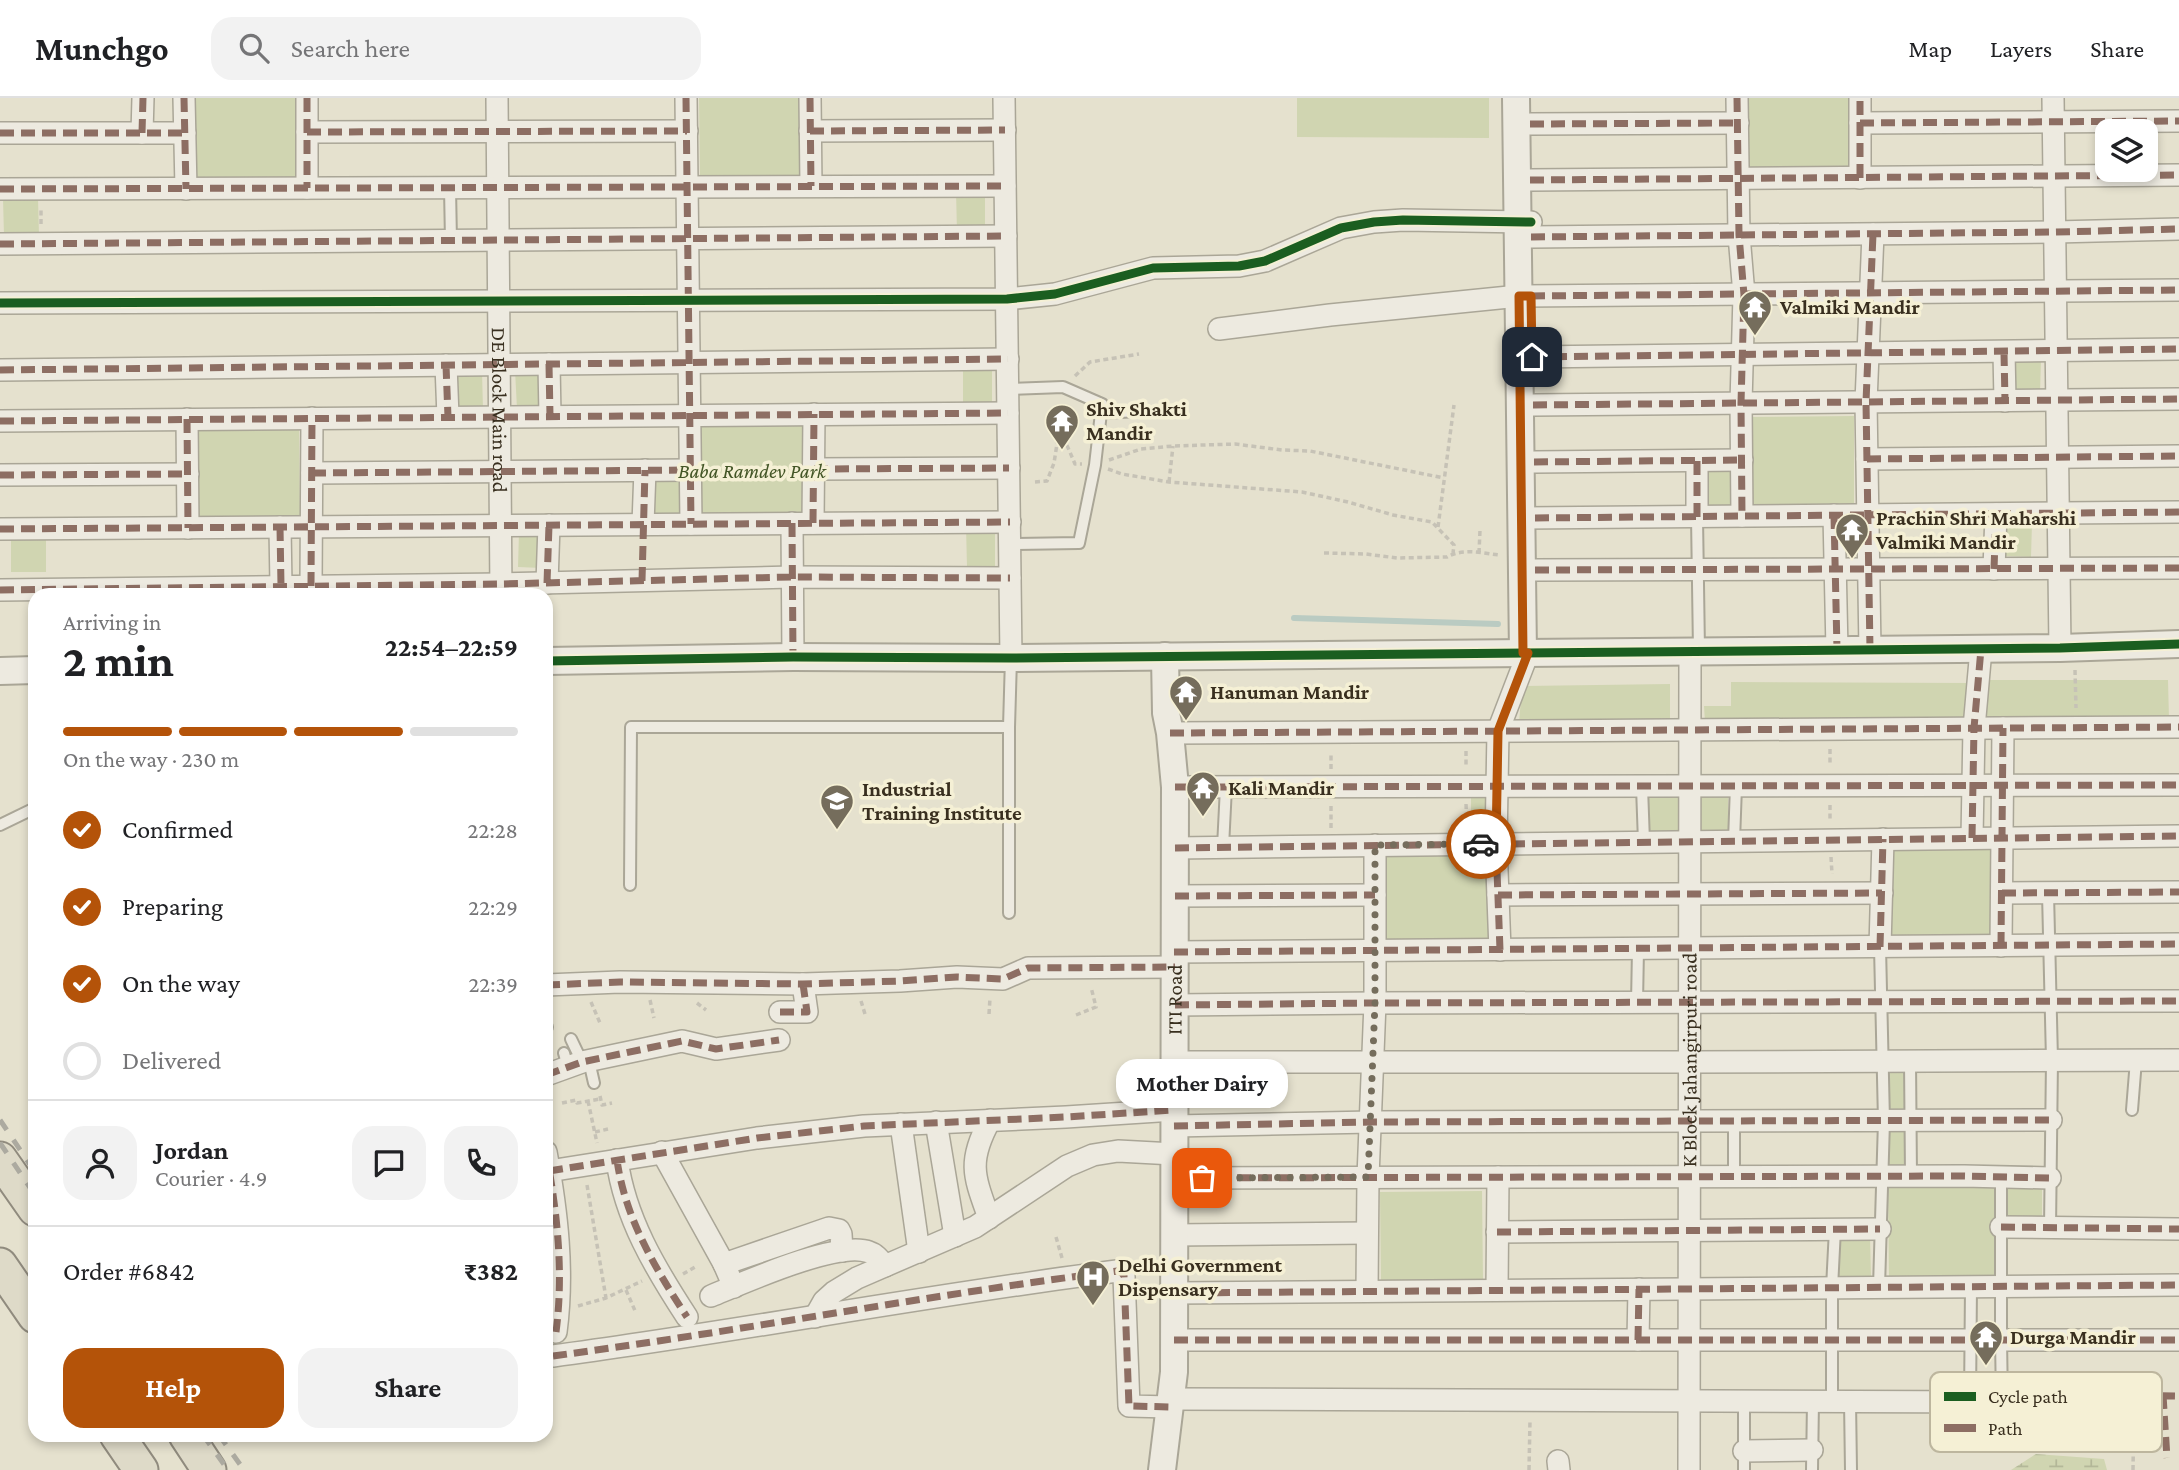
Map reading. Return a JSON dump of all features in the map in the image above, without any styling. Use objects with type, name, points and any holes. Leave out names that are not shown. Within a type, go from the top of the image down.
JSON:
[{"type":"highway","points":[[0,1158],[28,1199]]},
{"type":"highway","points":[[0,1265],[28,1306]]},
{"type":"highway","points":[[122,1442],[141,1470]]},
{"type":"highway","points":[[191,1442],[209,1470]]},
{"type":"street","points":[[142,133],[144,98]]},
{"type":"street","points":[[184,98],[186,189]]},
{"type":"street","points":[[307,98],[307,188]]},
{"type":"street","name":"DE Block Main road","points":[[497,98],[501,588]]},
{"type":"street","points":[[686,98],[691,524]]},
{"type":"street","points":[[810,98],[811,186]]},
{"type":"street","points":[[1004,98],[1012,658]]},
{"type":"street","points":[[1516,98],[1526,227]]},
{"type":"street","points":[[1500,950],[1496,844],[1498,731],[1529,653],[1525,296],[1530,180],[1529,98]]},
{"type":"street","points":[[1737,98],[1739,235],[1744,295],[1742,516]]},
{"type":"street","points":[[1860,98],[1860,178]]},
{"type":"street","points":[[2053,98],[2059,569],[2067,648]]},
{"type":"street","points":[[1860,123],[2179,121]]},
{"type":"street","points":[[1530,124],[1738,123]]},
{"type":"street","points":[[810,131],[1005,130]]},
{"type":"street","points":[[307,132],[687,131]]},
{"type":"street","points":[[0,133],[185,133]]},
{"type":"street","points":[[1530,180],[2179,175]]},
{"type":"street","points":[[0,190],[1006,186]]},
{"type":"street","points":[[0,303],[1007,299],[1055,294],[1153,268],[1239,266],[1265,261],[1341,228],[1403,220],[1739,235],[2179,229]]},
{"type":"street","points":[[1870,650],[1866,402],[1873,234]]},
{"type":"street","points":[[0,244],[1006,236]]},
{"type":"street","points":[[1219,329],[1525,296],[2179,290]]},
{"type":"street","points":[[1525,296],[1532,357],[1534,462],[1528,518]]},
{"type":"street","points":[[1532,357],[2179,349]]},
{"type":"street","points":[[2004,352],[2005,401]]},
{"type":"street","points":[[0,370],[1008,359]]},
{"type":"street","points":[[549,364],[550,416]]},
{"type":"street","points":[[446,365],[448,417]]},
{"type":"street","points":[[1533,405],[2179,399]]},
{"type":"street","points":[[0,421],[1008,412]]},
{"type":"street","points":[[793,656],[792,577],[814,469],[814,414]]},
{"type":"street","points":[[311,586],[312,418]]},
{"type":"street","points":[[187,419],[188,527]]},
{"type":"street","points":[[1867,459],[2179,456]]},
{"type":"street","points":[[1534,462],[1742,460]]},
{"type":"street","points":[[1697,461],[1697,517]]},
{"type":"street","points":[[814,469],[1009,468]]},
{"type":"street","points":[[643,524],[645,470]]},
{"type":"street","points":[[312,473],[690,470]]},
{"type":"street","points":[[0,475],[188,474]]},
{"type":"street","points":[[1528,518],[2179,512]]},
{"type":"street","points":[[1994,569],[1996,514]]},
{"type":"street","points":[[1834,515],[1837,650]]},
{"type":"street","points":[[0,529],[1010,522]]},
{"type":"street","points":[[547,583],[550,525]]},
{"type":"street","points":[[280,527],[281,586]]},
{"type":"street","points":[[1529,564],[1698,570],[2179,568]]},
{"type":"street","points":[[509,588],[547,583],[792,577],[1010,578]]},
{"type":"street","points":[[140,588],[438,588]]},
{"type":"street","points":[[0,590],[28,590]]},
{"type":"street","points":[[553,662],[793,656],[1012,658],[2067,648],[2179,644]]},
{"type":"street","points":[[1972,838],[1974,728],[1981,649]]},
{"type":"street","name":"K Block Jahangirpuri road","points":[[1689,1470],[1689,786],[1694,652]]},
{"type":"street","name":"ITI Road","points":[[1162,1470],[1174,1373],[1175,788],[1166,713],[1165,656]]},
{"type":"street","points":[[0,671],[28,670]]},
{"type":"street","points":[[1170,733],[2179,727]]},
{"type":"street","points":[[2001,946],[2003,728]]},
{"type":"street","points":[[1175,788],[2179,785]]},
{"type":"street","points":[[1174,848],[2179,836]]},
{"type":"street","points":[[1880,947],[1883,839]]},
{"type":"street","points":[[1367,1292],[1368,1177],[1375,1003],[1375,845]]},
{"type":"street","points":[[2002,893],[2179,892]]},
{"type":"street","points":[[1498,895],[1882,894]]},
{"type":"street","points":[[1175,896],[1375,895]]},
{"type":"street","points":[[553,985],[620,982],[803,984],[957,977],[1003,979],[1028,968],[1375,951],[2179,944]]},
{"type":"street","points":[[780,1012],[807,1012],[803,984]]},
{"type":"street","points":[[1175,1005],[2179,1001]]},
{"type":"street","points":[[553,1072],[576,1061],[682,1041],[716,1049],[779,1040]]},
{"type":"street","points":[[1174,1062],[2179,1060]]},
{"type":"street","points":[[553,1162],[600,1162],[757,1138],[901,1124],[990,1120],[2051,1120]]},
{"type":"street","points":[[989,1218],[974,1172],[980,1138],[990,1120]]},
{"type":"street","points":[[936,1122],[955,1236]]},
{"type":"street","points":[[901,1124],[919,1252]]},
{"type":"street","points":[[815,1317],[824,1301],[857,1278],[955,1236],[989,1218],[1067,1166],[1093,1155],[1118,1151],[1174,1166],[1368,1177],[2050,1178]]},
{"type":"street","points":[[662,1153],[734,1287]]},
{"type":"street","points":[[600,1162],[622,1193],[658,1273],[687,1317]]},
{"type":"street","points":[[1497,1290],[1498,1177]]},
{"type":"street","points":[[553,1206],[560,1268],[556,1332]]},
{"type":"street","points":[[2001,1227],[2179,1229]]},
{"type":"street","points":[[724,1264],[829,1228],[839,1230],[842,1251]]},
{"type":"street","points":[[1497,1232],[1880,1229]]},
{"type":"street","points":[[1174,1235],[1367,1233]]},
{"type":"street","points":[[711,1296],[780,1269],[842,1251],[868,1251],[885,1266]]},
{"type":"street","points":[[553,1356],[676,1340],[1041,1280],[1121,1272],[1125,1288],[1129,1406],[1170,1403],[1530,1400],[1930,1401]]},
{"type":"street","points":[[1174,1293],[2179,1285]]},
{"type":"street","points":[[1638,1340],[1639,1289]]},
{"type":"street","points":[[1174,1340],[2179,1340]]},
{"type":"street","points":[[1744,1460],[1812,1460]]},
{"type":"lane","points":[[450,188],[451,241]]},
{"type":"lane","points":[[1008,389],[1063,387],[1102,404],[1095,465],[1079,543],[1010,544]]},
{"type":"lane","points":[[1101,413],[1139,411]]},
{"type":"lane","points":[[1694,652],[1698,570],[1697,517]]},
{"type":"lane","points":[[1009,913],[1009,727],[1012,658]]},
{"type":"lane","points":[[629,885],[631,727],[1009,727]]},
{"type":"lane","points":[[1734,841],[1736,786]]},
{"type":"lane","points":[[1223,847],[1226,787]]},
{"type":"lane","points":[[1642,787],[1644,842]]},
{"type":"lane","points":[[0,825],[28,811]]},
{"type":"lane","points":[[2048,893],[2052,1060],[2050,1228]]},
{"type":"lane","points":[[1879,1287],[1884,1121],[1880,947]]},
{"type":"lane","points":[[1637,1003],[1638,948]]},
{"type":"lane","points":[[571,1039],[576,1061],[594,1083]]},
{"type":"lane","points":[[2132,1110],[2136,1060]]},
{"type":"lane","points":[[1910,1061],[1911,1176]]},
{"type":"lane","points":[[1734,1122],[1734,1177]]},
{"type":"lane","points":[[2001,1176],[2002,1372]]},
{"type":"lane","points":[[1835,1229],[1832,1401],[1851,1470]]},
{"type":"lane","points":[[1970,1372],[1971,1286]]},
{"type":"lane","points":[[1744,1401],[1744,1460]]},
{"type":"lane","points":[[1812,1460],[1832,1401]]},
{"type":"path","points":[[41,189],[41,244]]},
{"type":"path","points":[[1063,387],[1090,362],[1139,354]]},
{"type":"path","points":[[1035,482],[1047,481],[1054,463],[1060,429],[1060,404]]},
{"type":"path","points":[[1437,527],[1454,405]]},
{"type":"path","points":[[1060,429],[1075,464],[1095,465],[1122,474],[1169,482],[1302,492],[1348,502],[1393,515],[1432,522],[1454,545],[1453,553]]},
{"type":"path","points":[[1095,465],[1141,449],[1234,444],[1310,451],[1444,478]]},
{"type":"path","points":[[1169,482],[1173,446]]},
{"type":"path","points":[[1479,553],[1480,530]]},
{"type":"path","points":[[1324,553],[1397,558],[1479,553],[1529,564]]},
{"type":"path","points":[[2067,648],[2076,728]]},
{"type":"path","points":[[1830,729],[1832,894]]},
{"type":"path","points":[[1331,846],[1332,732]]},
{"type":"path","points":[[1076,1014],[1096,1007],[1091,991],[1090,967]]},
{"type":"path","points":[[562,1103],[600,1099]]},
{"type":"path","points":[[588,1101],[600,1162],[606,1298]]},
{"type":"path","points":[[595,1132],[608,1129]]},
{"type":"path","points":[[558,1308],[606,1298],[658,1273]]},
{"type":"path","points":[[626,1290],[636,1312]]},
{"type":"path","points":[[1529,1470],[1530,1400]]},
{"type":"path","points":[[2131,1452],[2133,1470]]},
{"type":"green space","points":[[195,98],[297,98],[298,178],[196,179]]},
{"type":"green space","points":[[699,98],[801,98],[802,176],[700,176]]},
{"type":"green space","points":[[1297,98],[1489,98],[1489,138],[1297,137]]},
{"type":"green space","points":[[1748,98],[1850,98],[1851,168],[1749,169]]},
{"type":"green space","points":[[956,191],[985,191],[985,231],[957,232]]},
{"type":"green space","points":[[3,198],[38,198],[39,236],[4,236]]},
{"type":"green space","points":[[2015,358],[2041,359],[2040,393],[2014,392]]},
{"type":"green space","points":[[963,366],[992,366],[992,406],[963,406]]},
{"type":"green space","points":[[515,370],[546,370],[547,408],[517,409]]},
{"type":"green space","points":[[482,371],[483,410],[453,410],[451,372]]},
{"type":"green space","points":[[1854,416],[1854,505],[1752,506],[1751,417]]},
{"type":"green space","name":"Baba Ramdev Park","points":[[700,426],[802,426],[803,515],[701,515]]},
{"type":"green space","points":[[299,427],[300,516],[198,517],[197,428]]},
{"type":"green space","points":[[1704,465],[1736,465],[1736,510],[1704,510]]},
{"type":"green space","points":[[651,477],[681,477],[681,514],[651,514]]},
{"type":"green space","points":[[2006,522],[2032,523],[2031,557],[2005,556]]},
{"type":"green space","points":[[966,526],[995,526],[995,566],[967,567]]},
{"type":"green space","points":[[519,532],[542,533],[542,568],[518,567]]},
{"type":"green space","points":[[11,533],[46,533],[46,572],[11,572]]},
{"type":"green space","points":[[1988,680],[2168,680],[2169,719],[1981,720]]},
{"type":"green space","points":[[1731,682],[1971,683],[1971,722],[1705,722],[1704,706],[1731,706]]},
{"type":"green space","points":[[1670,684],[1670,722],[1519,723],[1522,686]]},
{"type":"green space","points":[[1471,792],[1493,792],[1494,839],[1471,839]]},
{"type":"green space","points":[[1648,793],[1678,793],[1678,831],[1648,831]]},
{"type":"green space","points":[[1699,795],[1728,795],[1728,833],[1699,833]]},
{"type":"green space","points":[[1992,849],[1993,938],[1891,939],[1890,850]]},
{"type":"green space","points":[[1491,853],[1492,942],[1382,943],[1381,854]]},
{"type":"green space","points":[[1907,1065],[1907,1113],[1885,1114],[1885,1066]]},
{"type":"green space","points":[[1884,1128],[1906,1128],[1907,1173],[1885,1173]]},
{"type":"green space","points":[[2002,1182],[2042,1182],[2042,1222],[2002,1221]]},
{"type":"green space","points":[[1888,1184],[1995,1184],[1997,1278],[1889,1278]]},
{"type":"green space","points":[[1482,1191],[1483,1280],[1381,1281],[1380,1192]]},
{"type":"green space","points":[[1870,1236],[1871,1278],[1839,1278],[1838,1237]]},
{"type":"green space","points":[[2036,1454],[2104,1459],[2107,1470],[2011,1470]]},
{"type":"waterway","points":[[1294,618],[1498,624]]},
{"type":"railway","points":[[0,1120],[28,1162]]},
{"type":"railway","points":[[0,1143],[28,1185]]},
{"type":"railway","points":[[208,1442],[228,1470]]},
{"type":"railway","points":[[224,1442],[244,1470]]},
{"type":"marked path","points":[[142,133],[143,98]]},
{"type":"marked path","points":[[184,98],[186,189]]},
{"type":"marked path","points":[[307,98],[307,188]]},
{"type":"marked path","points":[[686,98],[691,524]]},
{"type":"marked path","points":[[810,98],[811,186]]},
{"type":"marked path","points":[[1737,98],[1739,235],[1744,295],[1742,516]]},
{"type":"marked path","points":[[1860,98],[1860,178]]},
{"type":"marked path","points":[[1860,123],[2179,121]]},
{"type":"marked path","points":[[1530,124],[1738,123]]},
{"type":"marked path","points":[[810,131],[1005,130]]},
{"type":"marked path","points":[[307,132],[687,131]]},
{"type":"marked path","points":[[0,133],[185,133]]},
{"type":"marked path","points":[[1530,180],[2179,175]]},
{"type":"marked path","points":[[0,189],[1005,186]]},
{"type":"marked path","points":[[1531,237],[2179,229]]},
{"type":"marked path","points":[[1870,650],[1866,402],[1873,234]]},
{"type":"marked path","points":[[0,244],[1006,236]]},
{"type":"marked path","points":[[1531,296],[2179,290]]},
{"type":"marked path","points":[[1532,357],[2179,349]]},
{"type":"marked path","points":[[2004,352],[2005,401]]},
{"type":"marked path","points":[[0,370],[1008,359]]},
{"type":"marked path","points":[[549,364],[550,416]]},
{"type":"marked path","points":[[446,365],[448,417]]},
{"type":"marked path","points":[[1533,405],[2179,399]]},
{"type":"marked path","points":[[0,421],[1008,413]]},
{"type":"marked path","points":[[813,523],[814,414]]},
{"type":"marked path","points":[[311,586],[312,418]]},
{"type":"marked path","points":[[187,419],[188,528]]},
{"type":"marked path","points":[[1867,459],[2179,456]]},
{"type":"marked path","points":[[1534,462],[1742,460]]},
{"type":"marked path","points":[[1697,461],[1697,517]]},
{"type":"marked path","points":[[814,469],[1009,468]]},
{"type":"marked path","points":[[642,581],[645,470]]},
{"type":"marked path","points":[[312,473],[690,470]]},
{"type":"marked path","points":[[0,475],[188,474]]},
{"type":"marked path","points":[[1535,518],[2179,512]]},
{"type":"marked path","points":[[1994,569],[1996,514]]},
{"type":"marked path","points":[[1834,515],[1837,650]]},
{"type":"marked path","points":[[0,529],[1010,522]]},
{"type":"marked path","points":[[792,523],[793,657]]},
{"type":"marked path","points":[[547,583],[549,525]]},
{"type":"marked path","points":[[280,527],[281,586]]},
{"type":"marked path","points":[[1535,570],[2179,568]]},
{"type":"marked path","points":[[167,588],[792,577],[1010,578]]},
{"type":"marked path","points":[[0,590],[28,590]]},
{"type":"marked path","points":[[1972,838],[1974,728],[1981,649]]},
{"type":"marked path","points":[[1500,950],[1496,844],[1498,731],[1528,653]]},
{"type":"marked path","points":[[1170,733],[2179,727]]},
{"type":"marked path","points":[[2001,946],[2003,728]]},
{"type":"marked path","points":[[1175,787],[2179,785]]},
{"type":"marked path","points":[[1175,848],[2179,836]]},
{"type":"marked path","points":[[1880,947],[1883,839]]},
{"type":"marked path","points":[[2002,893],[2179,892]]},
{"type":"marked path","points":[[1498,895],[1882,893]]},
{"type":"marked path","points":[[1175,896],[1375,895]]},
{"type":"marked path","points":[[1174,952],[2179,944]]},
{"type":"marked path","points":[[553,985],[620,982],[803,984],[957,977],[1003,979],[1028,968],[1175,967]]},
{"type":"marked path","points":[[780,1012],[807,1012],[803,984]]},
{"type":"marked path","points":[[1175,1005],[2179,1001]]},
{"type":"marked path","points":[[553,1072],[582,1062],[682,1041],[716,1049],[779,1040]]},
{"type":"marked path","points":[[553,1170],[757,1138],[864,1126],[1174,1110]]},
{"type":"marked path","points":[[1174,1126],[1372,1122],[2051,1120]]},
{"type":"marked path","points":[[617,1160],[634,1222],[653,1261],[687,1317]]},
{"type":"marked path","points":[[1174,1178],[2050,1178]]},
{"type":"marked path","points":[[553,1197],[558,1242],[556,1332]]},
{"type":"marked path","points":[[2001,1227],[2179,1229]]},
{"type":"marked path","points":[[1497,1232],[1880,1229]]},
{"type":"marked path","points":[[553,1356],[1117,1271],[1124,1276],[1129,1406],[1170,1407]]},
{"type":"marked path","points":[[1174,1293],[2179,1285]]},
{"type":"marked path","points":[[1638,1340],[1639,1289]]},
{"type":"marked path","points":[[1174,1340],[2179,1340]]},
{"type":"marked path","points":[[2163,1395],[2167,1458]]},
{"type":"marked path","points":[[2162,1396],[2179,1396]]},
{"type":"cycle path","points":[[0,303],[1007,299],[1055,294],[1153,268],[1239,266],[1265,261],[1341,228],[1374,222],[1531,222]]},
{"type":"cycle path","points":[[553,661],[2060,648],[2179,644]]},
{"type":"way so far","points":[[1202,1178],[1368,1177],[1375,1003],[1375,845],[1481,844]]},
{"type":"place","name":"Valmiki Mandir","points":[[1755,337]]},
{"type":"place","name":"Shiv Shakti Mandir","points":[[1062,451]]},
{"type":"place","name":"Prachin Shri Maharshi Valmiki Mandir","points":[[1852,560]]},
{"type":"place","name":"Hanuman Mandir","points":[[1186,722]]},
{"type":"place","name":"Kali Mandir","points":[[1203,818]]},
{"type":"place","name":"Industrial Training Institute","points":[[837,831]]},
{"type":"place","name":"Mother Dairy","points":[[1202,1178]]},
{"type":"place","name":"Delhi Government Dispensary","points":[[1093,1307]]},
{"type":"place","name":"Durga Mandir","points":[[1986,1367]]},
{"type":"route","points":[[1481,844],[1496,844],[1498,731],[1528,653],[1523,653],[1519,296],[1531,296],[1532,357]]}]
